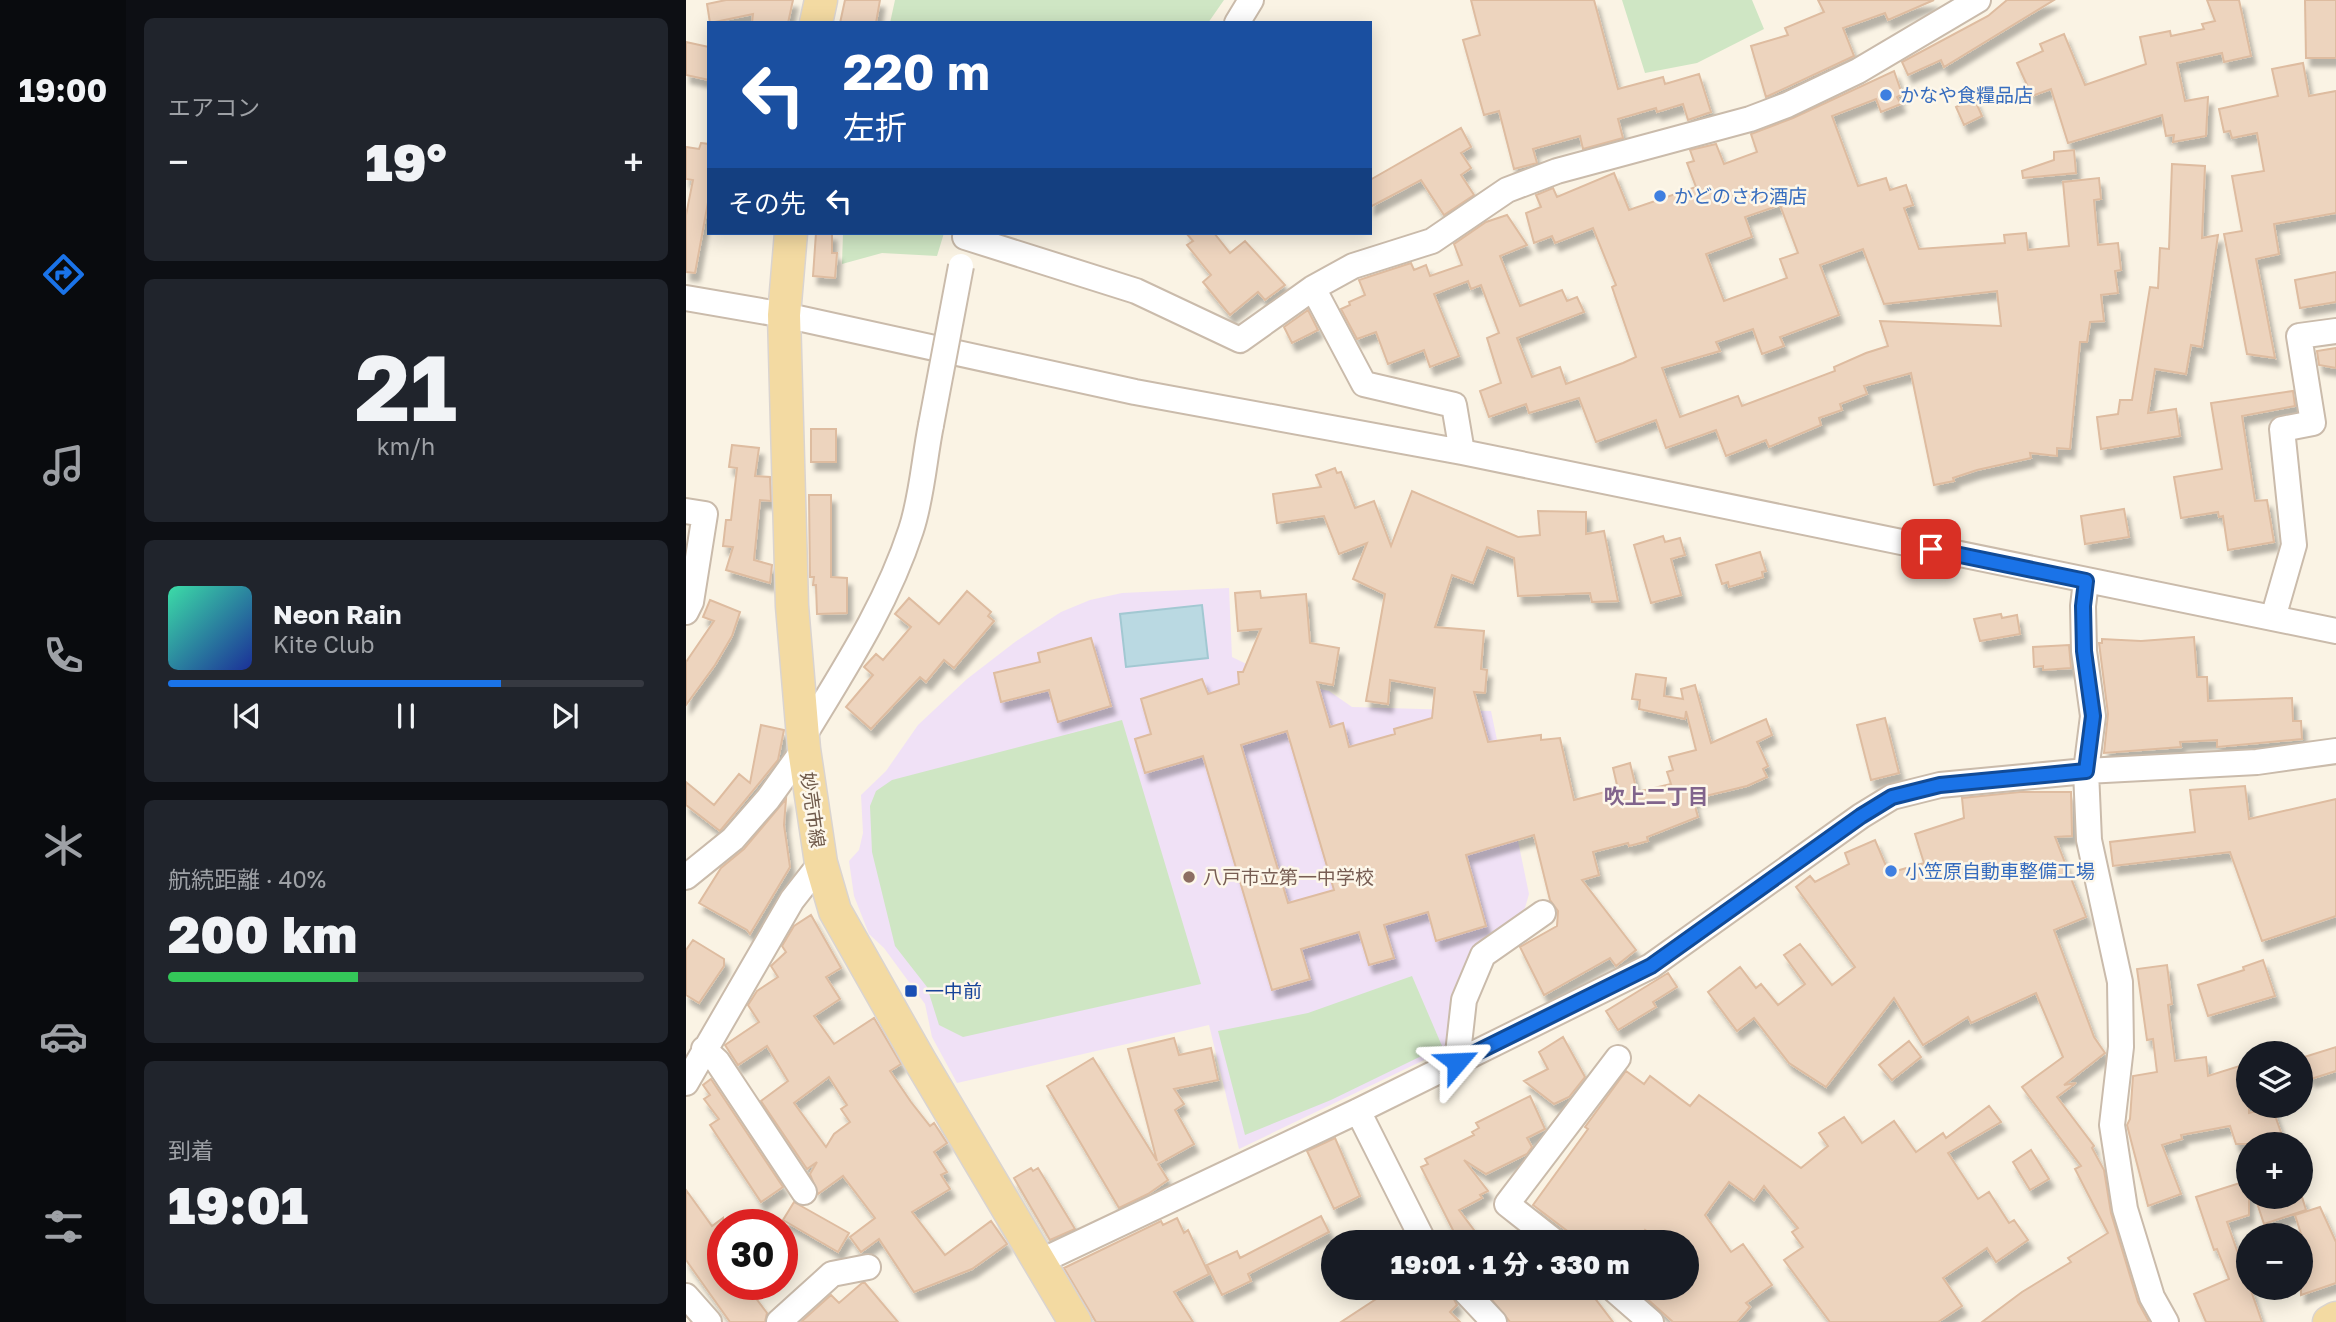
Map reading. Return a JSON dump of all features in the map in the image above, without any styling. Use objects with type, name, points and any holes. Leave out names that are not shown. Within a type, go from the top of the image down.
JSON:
[{"type":"main road","points":[[816,21],[821,0]]},
{"type":"main road","name":"妙売市線","points":[[791,235],[784,315],[792,606],[805,742],[821,863],[835,911],[1075,1322]]},
{"type":"main road","points":[[2329,1322],[2336,1318]]},
{"type":"street","points":[[1238,21],[1251,0]]},
{"type":"street","points":[[686,877],[733,839],[768,799],[805,742],[867,632],[893,578],[912,528],[966,235],[1136,291],[1240,340],[1313,288],[1353,266],[1432,241],[1507,190],[1557,171],[1750,119],[1787,105],[1858,71],[1978,0]]},
{"type":"street","points":[[1313,288],[1364,384],[1454,405],[1462,452]]},
{"type":"street","points":[[686,298],[784,315],[1135,392],[1462,452],[2336,631]]},
{"type":"street","points":[[2273,618],[2294,545],[2282,429],[2313,423],[2299,336],[2336,331]]},
{"type":"street","points":[[686,510],[705,514],[691,602],[686,612]]},
{"type":"street","points":[[2086,581],[2083,606],[2084,651],[2093,716],[2086,771],[2089,840],[2120,982],[2121,1047],[2112,1125],[2125,1209],[2152,1297],[2166,1322]]},
{"type":"street","points":[[1039,1262],[1358,1111],[1651,966],[1861,816],[1892,797],[1940,785],[2086,771],[2257,762],[2336,751]]},
{"type":"street","points":[[686,1083],[792,900],[821,863]]},
{"type":"street","points":[[1457,1062],[1464,1000],[1483,955],[1543,913]]},
{"type":"street","points":[[704,1049],[717,1061],[804,1192]]},
{"type":"street","points":[[1541,1230],[1507,1204],[1618,1058]]},
{"type":"street","points":[[1358,1111],[1418,1230]]},
{"type":"street","points":[[779,1322],[832,1274],[868,1267]]},
{"type":"street","points":[[686,1296],[709,1322]]},
{"type":"street","points":[[1473,1300],[1494,1322]]},
{"type":"street","points":[[1626,1300],[1651,1322]]},
{"type":"shaded area","name":"八戸市立第一中学校","points":[[1229,588],[1232,657],[1280,680],[1329,691],[1352,707],[1491,711],[1529,894],[1525,908],[1478,948],[1447,1049],[1239,1149],[1209,1025],[957,1083],[932,1037],[925,1004],[884,948],[869,934],[854,896],[849,861],[859,850],[863,833],[861,795],[886,771],[918,725],[967,679],[1015,642],[1061,612],[1090,600],[1122,593]]},
{"type":"green space","points":[[895,0],[1224,0],[1209,21],[890,21]]},
{"type":"green space","points":[[1622,0],[1752,0],[1764,29],[1697,63],[1645,73]]},
{"type":"green space","points":[[843,235],[943,235],[937,256],[882,253],[842,264]]},
{"type":"green space","points":[[1122,720],[1201,984],[963,1037],[939,1025],[927,987],[895,946],[872,852],[870,806],[876,791],[892,780]]},
{"type":"green space","points":[[1412,976],[1442,1046],[1331,1100],[1245,1135],[1218,1031],[1308,1013]]},
{"type":"water","points":[[1202,605],[1208,658],[1126,667],[1120,614]]},
{"type":"building","points":[[726,0],[793,0],[788,21],[752,21],[753,14],[710,21],[707,4]]},
{"type":"building","points":[[845,0],[880,0],[876,21],[840,21]]},
{"type":"building","points":[[1471,0],[1594,0],[1618,89],[1663,77],[1665,84],[1699,74],[1711,112],[1688,120],[1683,104],[1657,112],[1656,108],[1618,119],[1623,138],[1583,149],[1580,136],[1533,149],[1537,163],[1514,169],[1499,111],[1484,115],[1463,40],[1480,35]]},
{"type":"building","points":[[1818,0],[1934,0],[1888,20],[1885,13],[1843,28],[1854,56],[1766,97],[1751,46],[1788,35],[1785,28],[1824,12]]},
{"type":"building","points":[[2007,0],[2054,0],[1944,67],[1941,60],[1908,75],[1902,62],[1988,16]]},
{"type":"building","points":[[2207,0],[2239,0],[2251,56],[2224,62],[2222,53],[2177,63],[2185,101],[2208,97],[2206,136],[2173,142],[2174,135],[2166,136],[2162,115],[2068,143],[2051,89],[2032,96],[2017,63],[2043,51],[2040,44],[2064,34],[2085,85],[2146,64],[2140,37],[2170,31],[2171,36],[2204,29],[2202,24],[2215,21]]},
{"type":"building","points":[[2305,0],[2336,0],[2336,58],[2306,58]]},
{"type":"building","points":[[686,42],[707,47],[707,80],[686,75]]},
{"type":"building","points":[[2303,63],[2309,96],[2336,91],[2336,213],[2274,224],[2279,254],[2256,259],[2275,358],[2247,354],[2224,234],[2242,231],[2232,176],[2264,171],[2257,133],[2232,138],[2230,131],[2224,132],[2219,109],[2278,96],[2272,69]]},
{"type":"building","points":[[1894,71],[1902,94],[1897,97],[1901,104],[1881,112],[1876,99],[1832,116],[1858,186],[1886,178],[1890,190],[1906,185],[1913,205],[1904,208],[1919,249],[2005,243],[2004,235],[2026,233],[2028,250],[2069,246],[2063,182],[2099,178],[2101,199],[2094,200],[2098,245],[2118,243],[2121,270],[2115,271],[2118,293],[2101,295],[2104,321],[2090,322],[2087,342],[2080,342],[2070,449],[2057,448],[2057,456],[2030,453],[2031,458],[1977,470],[1953,478],[1954,481],[1934,485],[1911,373],[1864,386],[1867,394],[1840,404],[1842,410],[1819,418],[1821,425],[1769,447],[1766,440],[1726,456],[1716,430],[1666,448],[1656,420],[1596,442],[1579,398],[1529,413],[1526,404],[1489,417],[1480,391],[1501,383],[1487,338],[1499,333],[1481,285],[1471,289],[1468,281],[1434,294],[1459,356],[1430,367],[1424,350],[1388,364],[1376,332],[1357,339],[1341,309],[1365,295],[1359,280],[1411,263],[1414,270],[1426,265],[1430,276],[1462,265],[1454,244],[1486,222],[1507,215],[1527,245],[1500,256],[1520,306],[1562,290],[1567,301],[1577,297],[1584,312],[1517,338],[1532,377],[1560,367],[1566,384],[1623,363],[1636,357],[1612,287],[1616,285],[1593,228],[1555,243],[1552,236],[1534,243],[1526,213],[1541,207],[1536,195],[1553,188],[1557,197],[1614,173],[1629,210],[1696,187],[1687,163],[1694,161],[1690,150],[1716,144],[1724,164],[1757,152],[1751,134],[1793,118]],"holes":[[[1780,205],[1798,253],[1780,259],[1787,278],[1724,301],[1706,254],[1752,237],[1745,217]],[[1863,249],[1884,304],[1997,291],[2001,326],[1880,321],[1888,346],[1834,367],[1835,371],[1742,406],[1738,396],[1680,417],[1662,368],[1720,351],[1716,342],[1753,329],[1762,354],[1784,346],[1780,337],[1839,315],[1820,265]]]},
{"type":"building","points":[[1974,98],[1982,116],[1964,125],[1956,107]]},
{"type":"building","points":[[1461,128],[1471,147],[1461,153],[1471,168],[1461,175],[1474,195],[1444,215],[1421,180],[1372,206],[1372,179]]},
{"type":"building","points":[[701,143],[707,144],[707,208],[695,273],[686,272],[686,215],[693,180],[686,179],[686,147],[699,149]]},
{"type":"building","points":[[2074,150],[2076,173],[2023,178],[2022,171],[2054,160],[2054,152]]},
{"type":"building","points":[[2172,164],[2205,166],[2202,238],[2218,235],[2202,347],[2191,345],[2186,374],[2155,369],[2148,413],[2176,409],[2180,436],[2101,449],[2097,417],[2118,414],[2120,400],[2132,400],[2150,287],[2158,288],[2160,248],[2169,249]]},
{"type":"building","points":[[816,235],[832,235],[832,253],[837,253],[835,278],[813,276]]},
{"type":"building","points":[[1188,235],[1216,235],[1230,253],[1245,241],[1285,285],[1265,300],[1258,292],[1230,315],[1203,282],[1211,275],[1187,245],[1193,241]]},
{"type":"building","points":[[2336,272],[2336,302],[2300,308],[2295,280]]},
{"type":"building","points":[[1308,310],[1318,330],[1292,343],[1284,327]]},
{"type":"building","points":[[2336,348],[2336,368],[2319,365],[2317,351]]},
{"type":"building","points":[[2293,391],[2295,406],[2242,416],[2255,501],[2267,500],[2274,542],[2228,550],[2223,516],[2219,517],[2218,512],[2181,518],[2174,477],[2222,469],[2211,403]]},
{"type":"building","points":[[811,429],[836,429],[836,462],[811,462]]},
{"type":"building","points":[[732,445],[759,448],[755,476],[770,477],[771,501],[760,500],[754,560],[772,565],[770,583],[726,570],[733,547],[723,546],[726,520],[731,520],[737,468],[729,467]]},
{"type":"building","points":[[1335,468],[1337,473],[1341,472],[1355,508],[1374,501],[1391,546],[1412,491],[1518,537],[1540,535],[1538,511],[1586,512],[1586,534],[1604,531],[1618,601],[1592,602],[1590,593],[1518,596],[1514,558],[1487,547],[1473,583],[1452,575],[1435,627],[1484,631],[1481,669],[1487,670],[1485,693],[1474,692],[1488,742],[1541,735],[1541,740],[1560,738],[1574,800],[1613,790],[1612,787],[1617,785],[1613,768],[1630,763],[1637,792],[1671,784],[1667,772],[1673,770],[1669,757],[1696,750],[1686,711],[1685,719],[1639,709],[1640,700],[1632,699],[1636,674],[1666,678],[1664,696],[1683,699],[1681,689],[1695,685],[1711,743],[1766,719],[1772,735],[1757,742],[1768,766],[1763,769],[1767,777],[1747,786],[1693,799],[1698,817],[1647,837],[1648,841],[1593,852],[1599,875],[1582,880],[1636,950],[1616,966],[1610,958],[1544,995],[1520,947],[1557,926],[1558,911],[1550,900],[1534,835],[1466,855],[1486,926],[1436,941],[1428,912],[1384,925],[1394,958],[1369,965],[1359,932],[1301,949],[1310,979],[1272,990],[1203,756],[1145,773],[1135,739],[1151,734],[1141,699],[1202,679],[1208,694],[1239,684],[1238,672],[1243,672],[1261,629],[1238,631],[1235,593],[1260,591],[1261,598],[1306,594],[1310,643],[1339,648],[1333,685],[1317,682],[1330,727],[1343,723],[1349,747],[1395,734],[1394,729],[1432,718],[1435,688],[1390,680],[1388,704],[1366,701],[1385,594],[1353,579],[1367,543],[1339,554],[1324,516],[1277,523],[1273,494],[1321,487],[1316,475]],"holes":[[[1287,731],[1334,890],[1288,903],[1241,745]]]},
{"type":"building","points":[[809,495],[831,495],[831,577],[847,578],[847,613],[817,614],[816,585],[813,585],[814,577],[810,577]]},
{"type":"building","points":[[2124,509],[2129,537],[2085,544],[2081,516]]},
{"type":"building","points":[[1663,536],[1665,542],[1680,538],[1685,555],[1671,559],[1681,595],[1651,603],[1634,545]]},
{"type":"building","points":[[1760,552],[1766,571],[1762,572],[1763,577],[1729,587],[1728,582],[1722,584],[1716,565]]},
{"type":"building","points":[[967,591],[991,612],[988,616],[994,621],[954,668],[944,660],[926,682],[920,677],[871,729],[846,707],[873,675],[864,667],[876,654],[883,660],[911,627],[895,614],[909,598],[939,624]]},
{"type":"building","points":[[710,600],[740,612],[732,636],[686,705],[686,662],[714,621],[703,617]]},
{"type":"building","points":[[2001,614],[2002,618],[2017,615],[2020,634],[1980,641],[1974,619]]},
{"type":"building","points":[[2194,637],[2197,677],[2207,677],[2208,701],[2292,698],[2293,721],[2301,721],[2302,739],[2217,747],[2217,740],[2180,742],[2181,747],[2104,753],[2108,714],[2099,643],[2102,643],[2102,639],[2141,641]]},
{"type":"building","points":[[1091,638],[1111,706],[1058,722],[1049,690],[1001,702],[994,673],[1040,662],[1038,653]]},
{"type":"building","points":[[2069,645],[2071,668],[2043,670],[2043,666],[2034,667],[2033,647]]},
{"type":"building","points":[[1885,718],[1899,773],[1871,780],[1857,725]]},
{"type":"building","points":[[761,725],[784,730],[778,760],[720,831],[686,805],[686,782],[714,805],[739,774],[750,783]]},
{"type":"building","points":[[2245,786],[2249,819],[2336,799],[2336,916],[2262,941],[2230,852],[2113,866],[2110,842],[2195,832],[2190,790]]},
{"type":"building","points":[[2020,792],[2071,792],[2072,836],[2055,837],[2086,917],[2054,930],[2094,1037],[2105,1053],[2064,1085],[2076,1083],[2057,1097],[2094,1146],[2092,1148],[2104,1170],[2111,1213],[2138,1302],[2149,1322],[1982,1322],[2022,1292],[2071,1262],[2068,1258],[2108,1233],[2075,1169],[2081,1166],[2022,1087],[2063,1057],[2036,993],[1971,1023],[1968,1017],[1923,1045],[1894,998],[1826,1087],[1789,1063],[1754,1018],[1737,1031],[1708,992],[1740,967],[1756,988],[1761,984],[1778,1005],[1805,984],[1784,955],[1800,944],[1832,985],[1855,967],[1796,887],[1810,876],[1815,882],[1849,864],[1845,853],[1875,840],[1889,873],[1924,863],[1915,834],[1964,818],[1962,798]]},
{"type":"building","points":[[786,799],[784,825],[790,867],[750,934],[699,903],[721,868],[744,849]]},
{"type":"building","points":[[811,915],[841,968],[826,977],[840,999],[814,1016],[834,1044],[874,1018],[901,1064],[890,1071],[930,1126],[934,1123],[947,1143],[934,1152],[947,1172],[941,1175],[950,1189],[912,1212],[945,1255],[991,1221],[1007,1244],[972,1269],[914,1292],[879,1239],[861,1252],[850,1237],[875,1218],[843,1176],[818,1194],[810,1174],[817,1162],[807,1169],[761,1101],[788,1081],[767,1046],[738,1065],[725,1045],[759,1022],[748,1005],[757,991],[778,977],[771,966],[786,952],[782,946],[794,926]],"holes":[[[829,1077],[847,1105],[841,1109],[850,1122],[834,1134],[826,1147],[794,1103]]]},
{"type":"building","points":[[693,940],[724,959],[724,966],[699,1003],[686,995],[686,950]]},
{"type":"building","points":[[2263,960],[2275,996],[2208,1016],[2198,985],[2244,970],[2243,967]]},
{"type":"building","points":[[2167,965],[2172,1004],[2168,1005],[2175,1061],[2206,1057],[2208,1076],[2236,1067],[2236,1118],[2276,1118],[2281,1132],[2236,1132],[2236,1144],[2230,1126],[2181,1135],[2182,1139],[2162,1145],[2181,1194],[2148,1206],[2127,1125],[2130,1119],[2133,1076],[2157,1072],[2153,1039],[2147,1040],[2137,969]]},
{"type":"building","points":[[1668,973],[1677,987],[1653,1002],[1656,1007],[1618,1030],[1606,1011]]},
{"type":"building","points":[[1563,1037],[1585,1077],[1569,1097],[1554,1104],[1524,1081],[1548,1069],[1539,1052]]},
{"type":"building","points":[[1174,1038],[1179,1055],[1211,1048],[1218,1080],[1174,1089],[1184,1104],[1175,1110],[1194,1144],[1158,1164],[1168,1180],[1148,1194],[1119,1208],[1047,1086],[1093,1058],[1157,1161],[1128,1049]]},
{"type":"building","points":[[1909,1041],[1921,1057],[1892,1080],[1879,1065]]},
{"type":"building","points":[[2336,1047],[2336,1071],[2313,1078],[2313,1054]]},
{"type":"building","points":[[1626,1071],[1644,1084],[1650,1076],[1690,1106],[1699,1095],[1801,1168],[1828,1146],[1819,1133],[1844,1117],[1862,1143],[1894,1121],[1916,1152],[1943,1133],[1946,1138],[1989,1106],[2001,1122],[1948,1153],[1978,1199],[1989,1192],[2009,1223],[2014,1220],[2028,1240],[1996,1262],[1987,1248],[1943,1278],[1962,1306],[1938,1322],[1830,1322],[1784,1260],[1803,1247],[1792,1232],[1798,1228],[1764,1186],[1754,1200],[1729,1182],[1705,1215],[1731,1252],[1743,1244],[1772,1285],[1746,1303],[1750,1307],[1737,1322],[1673,1322],[1648,1300],[1699,1300],[1699,1230],[1566,1230],[1533,1205],[1588,1129],[1585,1127]]},
{"type":"building","points":[[711,1079],[783,1187],[761,1202],[710,1125],[719,1119],[704,1099],[710,1095],[703,1085]]},
{"type":"building","points":[[1530,1096],[1545,1129],[1527,1138],[1532,1147],[1527,1154],[1486,1174],[1464,1160],[1488,1191],[1480,1195],[1482,1198],[1459,1210],[1474,1230],[1453,1230],[1421,1167],[1428,1164],[1425,1159],[1474,1135],[1472,1132],[1479,1128],[1476,1123]]},
{"type":"building","points":[[1335,1138],[1360,1196],[1334,1209],[1307,1151]]},
{"type":"building","points":[[2031,1150],[2049,1179],[2030,1190],[2013,1162]]},
{"type":"building","points":[[1031,1168],[1033,1171],[1038,1168],[1075,1229],[1050,1240],[1014,1178]]},
{"type":"building","points":[[2236,1184],[2236,1209],[2249,1209],[2249,1215],[2227,1222],[2236,1248],[2236,1300],[2254,1300],[2262,1322],[2206,1322],[2194,1294],[2229,1279],[2217,1249],[2214,1250],[2196,1197]]},
{"type":"building","points":[[686,1190],[707,1219],[707,1290],[686,1260]]},
{"type":"building","points":[[794,1202],[849,1233],[838,1252],[798,1229],[798,1209],[790,1209]]},
{"type":"building","points":[[2320,1207],[2336,1242],[2336,1283],[2313,1291],[2313,1223],[2298,1223],[2295,1215]]},
{"type":"building","points":[[2259,1209],[2306,1209],[2267,1223],[2264,1223]]},
{"type":"building","points":[[1321,1216],[1328,1230],[1321,1230],[1321,1236],[1248,1274],[1251,1281],[1222,1295],[1207,1265],[1237,1251],[1240,1258]]},
{"type":"building","points":[[1177,1218],[1184,1233],[1188,1230],[1209,1274],[1174,1292],[1193,1322],[1096,1322],[1064,1268],[1161,1221],[1163,1225]]},
{"type":"building","points":[[865,1283],[898,1322],[801,1322],[831,1295],[839,1303]]},
{"type":"building","points":[[714,1300],[757,1300],[767,1313],[765,1322],[730,1322]]},
{"type":"building","points":[[1375,1300],[1454,1300],[1457,1305],[1450,1312],[1460,1322],[1341,1322]]},
{"type":"building","points":[[1492,1300],[1596,1300],[1613,1322],[1510,1322]]},
{"type":"place","name":"かなや食糧品店","points":[[1886,95]]},
{"type":"place","name":"かどのさわ酒店","points":[[1660,196]]},
{"type":"place","name":"小笠原自動車整備工場","points":[[1891,871]]},
{"type":"place","name":"八戸市立第一中学校","points":[[1189,877]]},
{"type":"place","name":"一中前","points":[[911,991]]},
{"type":"district","name":"吹上二丁目","points":[[1656,797]]},
{"type":"route","points":[[1457,1062],[1651,966],[1861,816],[1892,797],[1940,785],[2086,771],[2093,716],[2084,651],[2083,606],[2086,581],[1931,549]]}]
